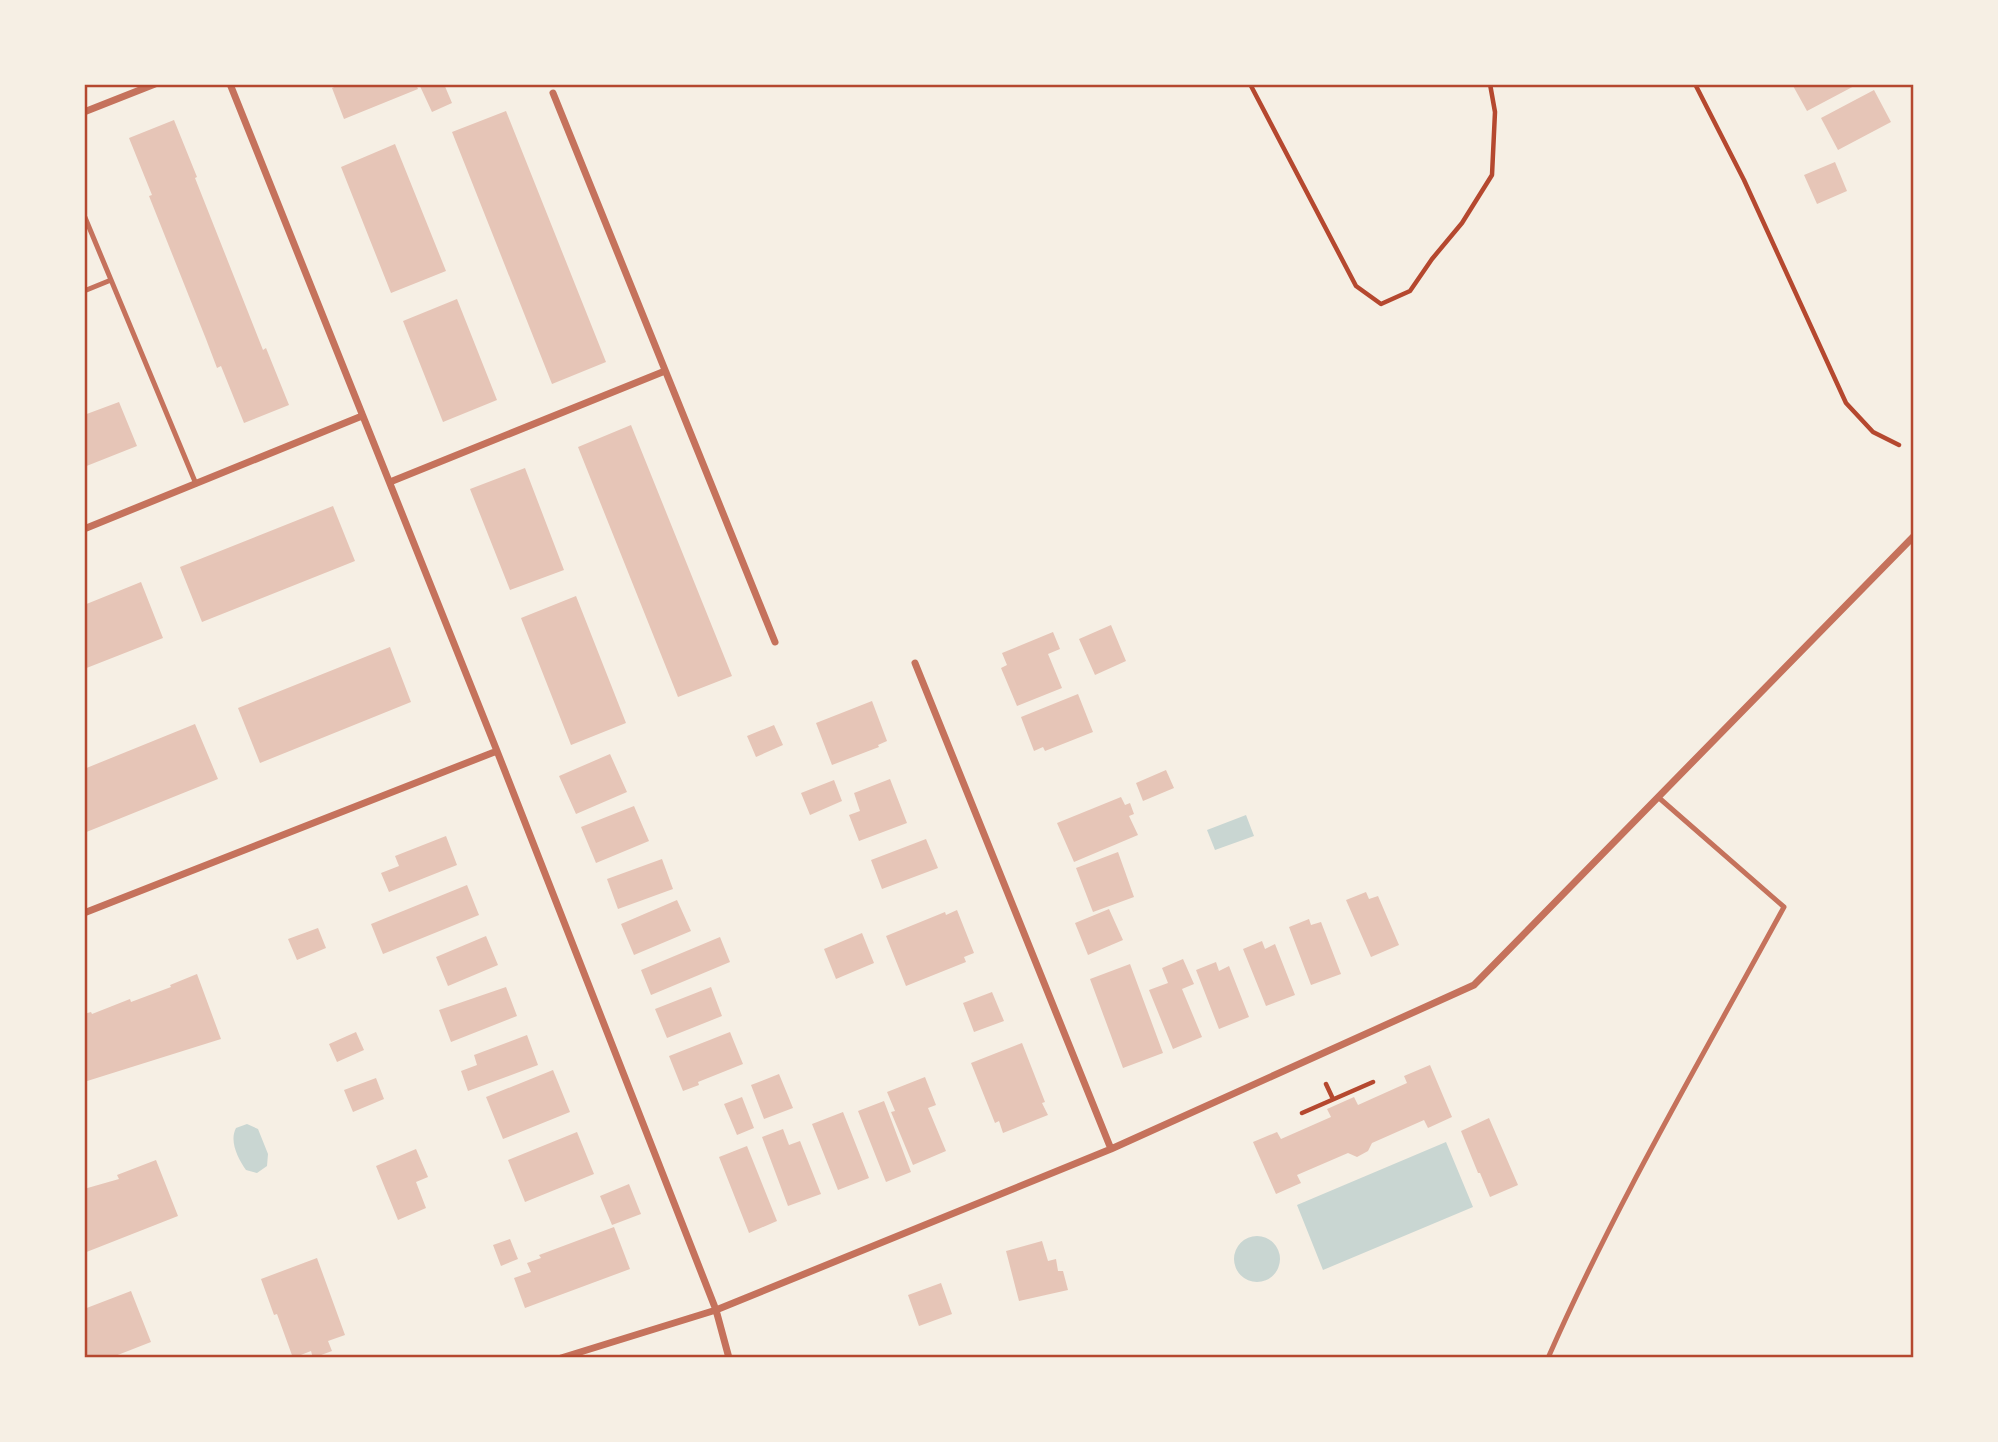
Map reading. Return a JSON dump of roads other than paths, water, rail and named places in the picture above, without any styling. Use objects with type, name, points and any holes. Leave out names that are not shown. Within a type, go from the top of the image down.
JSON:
[{"type":"street","points":[[84,112],[155,84]]},
{"type":"street","points":[[230,84],[497,751],[716,1310],[729,1358]]},
{"type":"street","points":[[553,93],[775,642]]},
{"type":"street","points":[[390,482],[665,371]]},
{"type":"street","points":[[84,530],[362,416]]},
{"type":"street","points":[[561,1358],[716,1310],[1111,1149],[1474,985],[1914,536]]},
{"type":"street","points":[[915,663],[1111,1149]]},
{"type":"street","points":[[84,913],[497,751]]},
{"type":"lane","points":[[84,215],[196,484]]},
{"type":"lane","points":[[84,291],[111,280]]},
{"type":"lane","points":[[1548,1358],[1573,1301],[1640,1172],[1784,907],[1658,797]]}]
